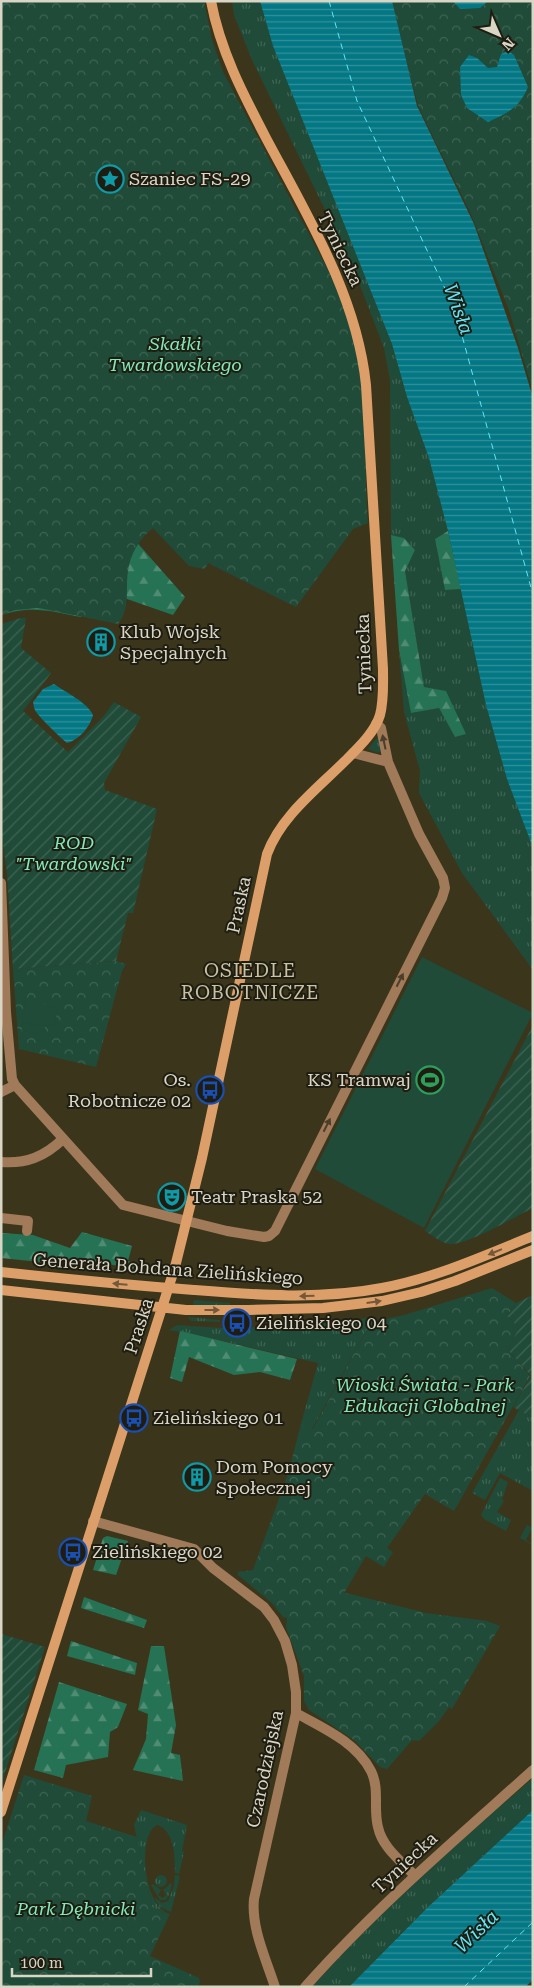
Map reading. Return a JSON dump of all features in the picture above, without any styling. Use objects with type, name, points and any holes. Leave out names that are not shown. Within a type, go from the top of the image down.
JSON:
[{"type":"street","name":"Tyniecka","points":[[211,1],[214,17],[230,66],[342,287],[360,345],[366,385],[383,669],[382,706],[376,724]]},
{"type":"street","name":"Praska","points":[[1,1812],[163,1307],[187,1221],[267,854],[272,840],[286,820],[353,753],[376,724]]},
{"type":"street","points":[[1,883],[6,1012],[12,1079],[15,1085],[123,1205],[227,1231],[264,1237],[269,1236],[275,1230],[442,898],[445,888],[440,873],[419,834],[388,762],[381,728],[376,724]]},
{"type":"street","points":[[353,753],[388,762]]},
{"type":"street","points":[[1,1092],[15,1085]]},
{"type":"street","points":[[1,1162],[18,1163],[27,1161],[43,1154],[63,1139]]},
{"type":"street","points":[[1,1218],[28,1221],[27,1231]]},
{"type":"street","name":"Generała Bohdana Zielińskiego","points":[[1,1272],[168,1288],[282,1296],[360,1292],[384,1288],[444,1271],[533,1236]]},
{"type":"street","name":"Generała Bohdana Zielińskiego","points":[[1,1290],[203,1310],[273,1310],[343,1306],[382,1301],[455,1281],[533,1250]]},
{"type":"street","name":"Czarodziejska","points":[[93,1521],[194,1548],[213,1568],[264,1607],[278,1627],[292,1665],[296,1692],[296,1713],[252,1910],[275,1987]]},
{"type":"street","points":[[296,1713],[345,1741],[365,1763],[371,1772],[377,1797],[376,1816],[380,1835],[392,1852],[414,1875]]},
{"type":"street","name":"Tyniecka","points":[[306,1987],[331,1958],[414,1875],[533,1770]]},
{"type":"green space","name":"Skałki Twardowskiego","points":[[1,1],[204,1],[212,40],[223,72],[331,276],[346,315],[360,368],[365,417],[368,523],[353,529],[296,607],[208,563],[205,569],[189,566],[153,528],[133,553],[127,578],[125,612],[118,624],[39,608],[15,610],[1,615]]},
{"type":"green space","points":[[232,1],[260,1],[273,46],[392,344],[407,397],[429,458],[448,531],[435,539],[445,590],[461,589],[486,705],[507,779],[533,848],[533,970],[462,873],[419,793],[420,771],[404,712],[399,650],[411,713],[439,708],[455,737],[466,733],[424,687],[405,571],[415,550],[404,538],[391,535],[390,380],[384,348],[353,267],[252,60],[234,15]]},
{"type":"green space","points":[[389,1],[533,1],[533,392],[509,310],[471,214],[419,108]]},
{"type":"green space","points":[[1,489],[133,538],[185,597],[173,615],[127,599],[94,597],[81,617],[50,611],[32,610],[22,610],[1,615]]},
{"type":"green space","points":[[448,531],[461,589],[445,590],[435,539]]},
{"type":"green space","points":[[391,535],[404,538],[415,550],[405,571],[424,687],[446,691],[466,734],[455,737],[439,708],[411,713],[399,650]]},
{"type":"green space","name":"ROD \"Twardowski\"","points":[[26,618],[21,648],[51,673],[23,711],[68,752],[103,717],[114,702],[141,717],[104,783],[105,790],[157,809],[133,913],[128,913],[116,961],[13,969],[7,873],[1,829],[1,624]]},
{"type":"green space","points":[[377,738],[379,739],[381,750],[378,753],[368,749]]},
{"type":"green space","name":"KS Tramwaj","points":[[422,957],[533,1013],[424,1228],[315,1169]]},
{"type":"green space","points":[[116,961],[126,964],[122,971],[96,1067],[19,1049],[13,969]]},
{"type":"green space","points":[[25,1001],[58,1007],[54,1027],[22,1022]]},
{"type":"green space","points":[[23,1023],[45,1027],[44,1034],[22,1031]]},
{"type":"green space","points":[[533,1025],[533,1208],[467,1240],[449,1244],[443,1242],[425,1231]]},
{"type":"green space","points":[[82,1232],[132,1246],[128,1261],[142,1266],[142,1270],[79,1259],[50,1263],[1,1258],[1,1233],[33,1235],[70,1248]]},
{"type":"green space","name":"Wioski Świata - Park Edukacji Globalnej","points":[[492,1288],[516,1303],[507,1316],[519,1327],[508,1350],[530,1376],[454,1511],[425,1494],[387,1548],[393,1552],[384,1567],[366,1556],[344,1593],[426,1613],[487,1621],[500,1626],[452,1709],[449,1707],[439,1721],[419,1741],[412,1740],[387,1769],[380,1767],[354,1740],[309,1710],[304,1701],[304,1676],[286,1627],[287,1618],[283,1617],[272,1603],[238,1575],[238,1572],[253,1570],[288,1474],[301,1424],[313,1429],[371,1322],[404,1315]]},
{"type":"green space","points":[[531,1296],[533,1297],[533,1418],[513,1407],[531,1376],[508,1350],[519,1327],[507,1316],[516,1303]]},
{"type":"green space","points":[[194,1300],[230,1303],[230,1305],[193,1305]]},
{"type":"green space","points":[[188,1317],[220,1320],[220,1322],[191,1321]]},
{"type":"green space","points":[[371,1317],[371,1322],[312,1429],[301,1424],[318,1363],[169,1330],[177,1325],[247,1328],[264,1324],[325,1322]]},
{"type":"green space","points":[[180,1331],[297,1359],[290,1380],[260,1372],[234,1375],[189,1357],[182,1382],[170,1378]]},
{"type":"green space","points":[[519,1410],[533,1418],[533,1491],[500,1473],[485,1500],[472,1493]]},
{"type":"green space","points":[[500,1478],[508,1482],[502,1499],[504,1501],[497,1512],[511,1520],[506,1531],[484,1519],[481,1515]]},
{"type":"green space","points":[[527,1525],[532,1528],[526,1540],[533,1545],[520,1538]]},
{"type":"green space","points":[[107,1536],[128,1541],[116,1575],[93,1570],[103,1538]]},
{"type":"green space","points":[[84,1597],[147,1620],[144,1628],[81,1608]]},
{"type":"green space","points":[[1,1634],[45,1647],[1,1785]]},
{"type":"green space","points":[[71,1641],[137,1663],[135,1675],[67,1656]]},
{"type":"green space","points":[[151,1646],[164,1646],[176,1725],[171,1753],[180,1755],[183,1781],[133,1770],[146,1739],[148,1714],[138,1710]]},
{"type":"green space","points":[[59,1682],[127,1704],[118,1727],[110,1732],[108,1757],[66,1765],[63,1778],[34,1770]]},
{"type":"green space","name":"Park Dębnicki","points":[[24,1775],[92,1796],[86,1821],[137,1837],[152,1907],[169,1916],[150,1956],[199,1978],[198,1987],[1,1987],[1,1847]]},
{"type":"green space","points":[[533,1778],[533,1810],[427,1908],[349,1987],[312,1987],[392,1905]]},
{"type":"green space","points":[[141,1810],[187,1825],[179,1874],[175,1873],[173,1846],[164,1828],[158,1825],[151,1830],[147,1840],[145,1854],[148,1884],[153,1898],[161,1908],[170,1914],[169,1916],[152,1907],[134,1825]]},
{"type":"green space","points":[[159,1875],[163,1875],[167,1881],[163,1887],[159,1887],[155,1883],[155,1879]]},
{"type":"green space","points":[[175,1875],[180,1876],[171,1912],[160,1907],[154,1897],[162,1903],[168,1901],[174,1886]]},
{"type":"green space","points":[[170,1883],[172,1886],[166,1900],[160,1900],[151,1885],[153,1884],[161,1890],[158,1895],[163,1898],[166,1895],[163,1890]]},
{"type":"water","name":"Wisła","points":[[260,1],[392,1],[417,106],[474,224],[518,348],[533,398],[533,848],[507,779],[486,705],[448,531],[429,458],[407,397],[392,344],[273,46]]},
{"type":"water","points":[[453,1],[488,1],[480,8],[460,9]]},
{"type":"water","points":[[508,51],[514,55],[528,87],[517,105],[488,122],[467,108],[461,95],[460,67],[469,55],[477,58],[488,68],[497,67],[501,54]]},
{"type":"water","points":[[54,684],[81,702],[93,715],[83,732],[76,739],[67,743],[36,712],[33,702],[43,689]]},
{"type":"water","name":"Wisła","points":[[533,1810],[533,1980],[525,1987],[349,1987],[427,1908]]},
{"type":"ferry route","points":[[329,1],[357,101],[455,310],[533,595]]},
{"type":"ferry route","points":[[464,1987],[533,1922]]},
{"type":"place","name":"Szaniec FS-29","points":[[110,179]]},
{"type":"place","name":"Klub Wojsk Specjalnych","points":[[101,642]]},
{"type":"place","name":"KS Tramwaj","points":[[430,1080]]},
{"type":"place","name":"Os. Robotnicze 02","points":[[210,1090]]},
{"type":"place","name":"Teatr Praska 52","points":[[172,1197]]},
{"type":"place","name":"Zielińskiego 04","points":[[237,1323]]},
{"type":"place","name":"Zielińskiego 01","points":[[134,1418]]},
{"type":"place","name":"Dom Pomocy Społecznej","points":[[197,1477]]},
{"type":"place","name":"Zielińskiego 02","points":[[73,1552]]},
{"type":"district","name":"OSIEDLE ROBOTNICZE","points":[[250,981]]}]
